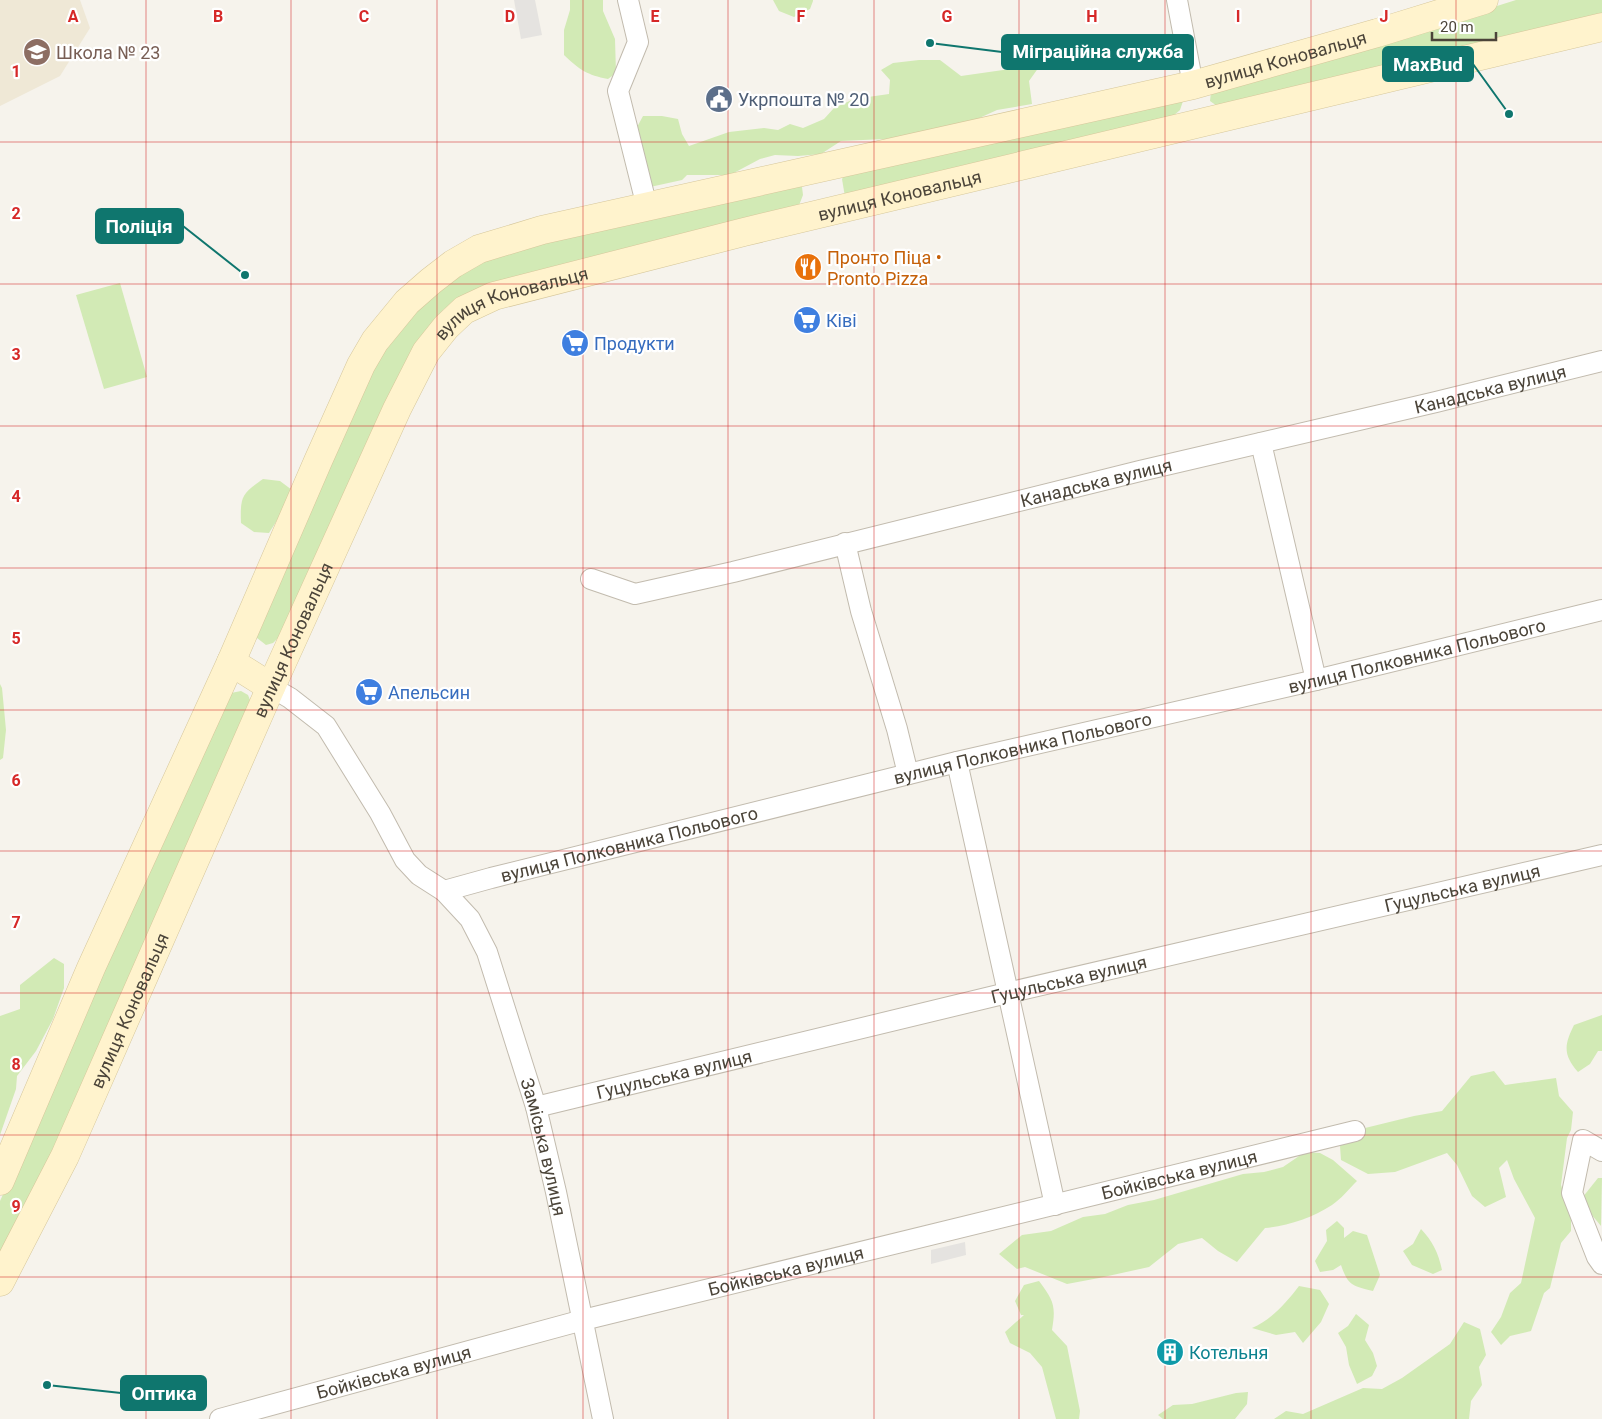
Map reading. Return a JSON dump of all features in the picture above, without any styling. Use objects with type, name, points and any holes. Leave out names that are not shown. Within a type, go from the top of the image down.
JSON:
[{"type":"main road","name":"вулиця Коновальця","points":[[0,1181],[91,968],[231,662],[318,461],[362,366],[375,341],[407,302],[431,281],[453,264],[479,250],[542,230],[1193,86],[1377,34],[1484,0]]},
{"type":"main road","name":"вулиця Коновальця","points":[[0,1282],[65,1156],[271,687],[397,409],[426,352],[446,327],[464,310],[494,296],[734,235],[1602,27]]},
{"type":"main road","points":[[1193,86],[1198,123]]},
{"type":"main road","points":[[231,662],[271,687]]},
{"type":"street","points":[[628,0],[638,42],[618,91],[647,207]]},
{"type":"street","points":[[1177,0],[1193,86]]},
{"type":"street","name":"Канадська вулиця","points":[[591,580],[635,594],[1602,361]]},
{"type":"street","points":[[1261,443],[1316,680]]},
{"type":"street","points":[[846,543],[862,611],[897,729],[908,774]]},
{"type":"street","name":"вулиця Полковника Польового","points":[[444,891],[957,762],[1316,680],[1602,610]]},
{"type":"street","name":"Заміська вулиця","points":[[271,687],[290,698],[326,726],[380,812],[405,860],[419,875],[444,891],[470,919],[487,952],[536,1106],[604,1419]]},
{"type":"street","points":[[957,762],[1055,1205]]},
{"type":"street","name":"Гуцульська вулиця","points":[[536,1106],[1007,993],[1602,855]]},
{"type":"street","name":"Бойківська вулиця","points":[[220,1419],[583,1320],[1355,1131]]},
{"type":"street","points":[[1602,1151],[1583,1140],[1572,1193],[1602,1264]]},
{"type":"shaded area","name":"Школа № 23","points":[[0,0],[80,0],[90,28],[60,76],[0,106]]},
{"type":"shaded area","points":[[514,0],[535,0],[542,35],[521,39]]},
{"type":"shaded area","points":[[965,1242],[966,1255],[931,1264],[931,1250]]},
{"type":"green space","points":[[570,0],[603,0],[603,11],[615,39],[616,73],[608,79],[584,71],[564,55],[564,30],[570,10]]},
{"type":"green space","points":[[773,0],[813,1],[810,9],[794,17],[779,11]]},
{"type":"green space","points":[[1516,0],[1602,0],[1602,23],[1217,106],[1210,101],[1211,92],[1370,46]]},
{"type":"green space","points":[[1040,58],[1039,67],[1029,81],[1032,104],[997,110],[975,120],[907,138],[841,141],[821,154],[775,155],[760,159],[730,175],[687,175],[682,180],[650,187],[636,129],[643,116],[662,116],[678,119],[682,134],[689,146],[729,132],[764,128],[778,130],[790,124],[803,128],[824,119],[834,108],[854,99],[889,94],[890,80],[881,70],[893,63],[940,60],[961,76],[1010,69]]},
{"type":"green space","points":[[1178,97],[1183,101],[1180,110],[1172,117],[845,197],[842,179],[848,170]]},
{"type":"green space","points":[[794,185],[802,187],[803,195],[798,208],[466,296],[444,309],[436,318],[279,637],[273,643],[266,645],[257,638],[254,629],[372,366],[404,318],[460,273],[510,249]]},
{"type":"green space","points":[[120,283],[147,377],[104,389],[76,295]]},
{"type":"green space","points":[[263,479],[280,481],[292,490],[281,514],[269,533],[254,532],[241,523],[241,507],[244,496]]},
{"type":"green space","points":[[0,684],[6,730],[3,758],[0,760]]},
{"type":"green space","points":[[241,691],[248,695],[250,700],[248,708],[70,1117],[0,1257],[0,1201],[231,693]]},
{"type":"green space","points":[[54,958],[64,964],[64,988],[53,1019],[36,1051],[17,1076],[16,1089],[0,1135],[0,1016],[20,1009],[20,985]]},
{"type":"green space","points":[[1602,1015],[1602,1051],[1598,1051],[1590,1064],[1578,1072],[1568,1055],[1568,1038],[1574,1025]]},
{"type":"green space","points":[[1494,1071],[1505,1085],[1556,1078],[1559,1096],[1573,1112],[1571,1130],[1567,1138],[1561,1185],[1571,1216],[1571,1231],[1561,1243],[1550,1288],[1544,1293],[1531,1331],[1510,1336],[1501,1345],[1491,1332],[1501,1317],[1510,1293],[1521,1283],[1535,1218],[1514,1179],[1507,1160],[1499,1168],[1506,1197],[1485,1207],[1472,1196],[1457,1165],[1447,1153],[1395,1172],[1368,1174],[1341,1160],[1340,1146],[1361,1129],[1442,1111],[1471,1076]]},
{"type":"green space","points":[[1305,1152],[1320,1153],[1333,1160],[1357,1181],[1342,1197],[1324,1210],[1291,1223],[1265,1228],[1237,1262],[1218,1251],[1202,1238],[1178,1244],[1149,1267],[1067,1284],[1025,1267],[1017,1269],[999,1254],[1022,1235],[1051,1231],[1083,1217],[1105,1214],[1128,1205],[1154,1200],[1243,1174],[1264,1172],[1283,1167]]},
{"type":"green space","points":[[1598,1178],[1602,1178],[1601,1226],[1591,1214],[1582,1198]]},
{"type":"green space","points":[[1337,1221],[1344,1228],[1344,1238],[1353,1231],[1367,1235],[1380,1275],[1373,1291],[1352,1284],[1346,1277],[1341,1265],[1333,1270],[1320,1272],[1315,1261],[1327,1241],[1326,1230]]},
{"type":"green space","points":[[1421,1229],[1435,1248],[1442,1270],[1433,1274],[1412,1265],[1403,1251],[1413,1244]]},
{"type":"green space","points":[[1039,1281],[1053,1304],[1052,1330],[1067,1346],[1080,1411],[1079,1419],[1056,1419],[1042,1367],[1030,1353],[1010,1343],[1005,1332],[1024,1315],[1021,1315],[1015,1301],[1024,1285]]},
{"type":"green space","points":[[1299,1286],[1320,1290],[1329,1304],[1321,1322],[1303,1343],[1295,1332],[1276,1335],[1252,1328],[1259,1325],[1278,1310]]},
{"type":"green space","points":[[1356,1314],[1369,1325],[1365,1340],[1373,1353],[1377,1366],[1372,1376],[1357,1384],[1349,1365],[1346,1347],[1338,1333],[1348,1326]]},
{"type":"green space","points":[[1464,1322],[1480,1329],[1486,1355],[1479,1367],[1482,1385],[1471,1401],[1469,1419],[1274,1419],[1286,1411],[1303,1414],[1363,1388],[1382,1389],[1402,1378],[1450,1344]]},
{"type":"green space","points":[[1248,1392],[1247,1404],[1235,1419],[1163,1419],[1158,1415],[1173,1405],[1192,1404],[1236,1393]]},
{"type":"place","name":"Міграційна служба","points":[[930,43]]},
{"type":"place","name":"Школа № 23","points":[[37,52]]},
{"type":"place","name":"Укрпошта № 20","points":[[719,99]]},
{"type":"place","name":"MaxBud","points":[[1509,114]]},
{"type":"place","name":"Пронто Піца • Pronto Pizza","points":[[808,267]]},
{"type":"place","name":"Поліція","points":[[245,275]]},
{"type":"place","name":"Ківі","points":[[807,320]]},
{"type":"place","name":"Продукти","points":[[575,343]]},
{"type":"place","name":"Апельсин","points":[[369,692]]},
{"type":"place","name":"Котельня","points":[[1170,1352]]},
{"type":"place","name":"Оптика","points":[[47,1385]]}]
